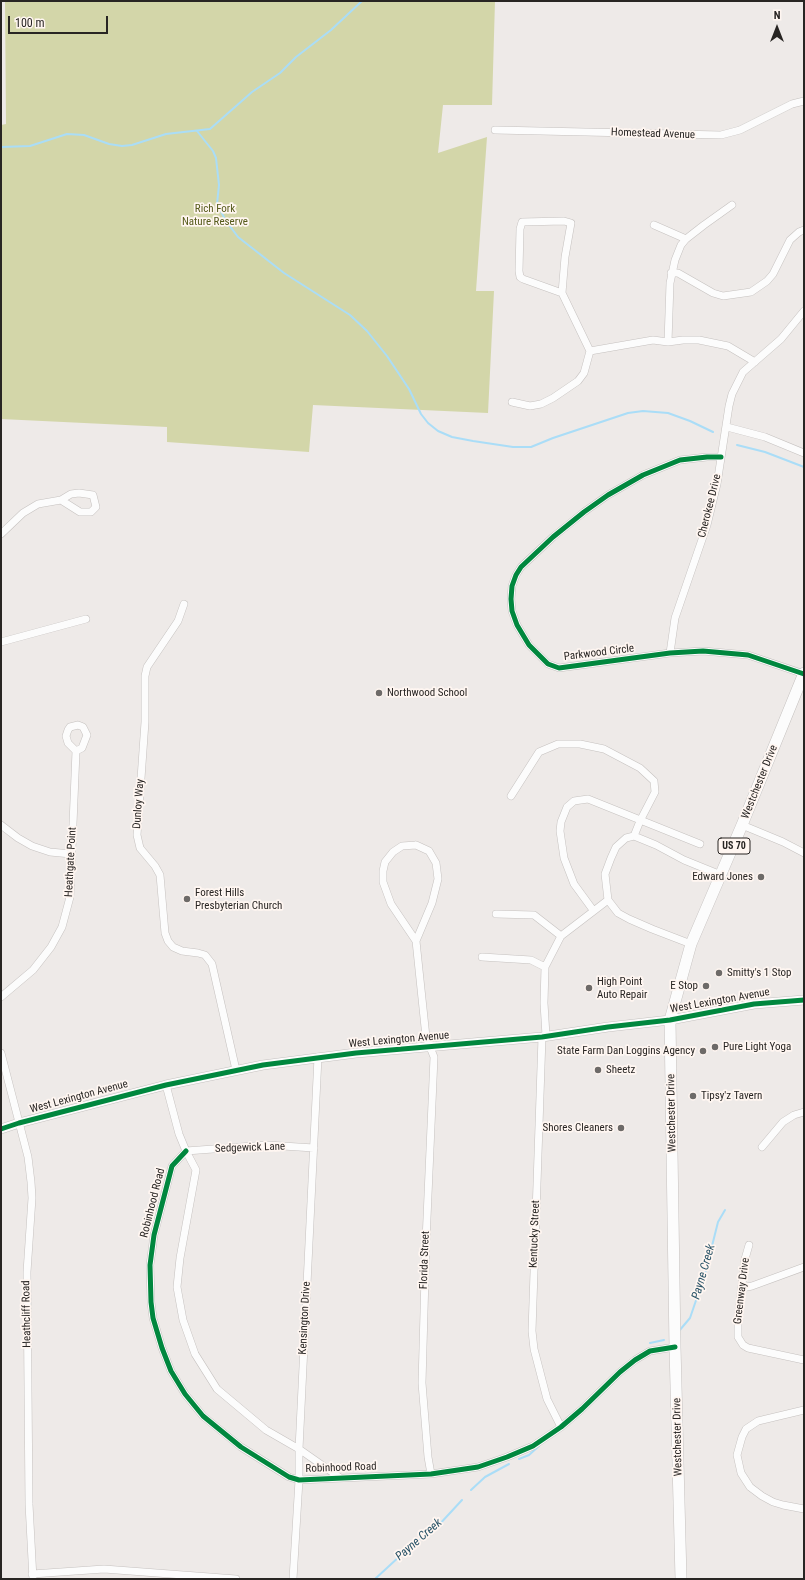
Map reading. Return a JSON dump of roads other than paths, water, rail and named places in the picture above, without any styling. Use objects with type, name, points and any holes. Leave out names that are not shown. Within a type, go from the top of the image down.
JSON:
[{"type":"main road","name":"Westchester Drive","points":[[681,1579],[675,1347],[670,1020],[691,944],[742,826],[804,674]]},
{"type":"street","name":"Homestead Avenue","points":[[496,130],[721,135],[740,130],[792,104],[804,101]]},
{"type":"street","points":[[668,342],[671,273],[681,245],[686,239],[732,205]]},
{"type":"street","points":[[512,402],[530,406],[541,404],[553,398],[578,381],[584,373],[590,351],[562,293],[565,257],[571,224],[564,221],[522,222],[520,229],[520,277],[562,293]]},
{"type":"street","points":[[654,225],[686,239]]},
{"type":"street","points":[[671,273],[678,273],[713,293],[723,296],[751,292],[767,281],[790,240],[799,232],[804,230]]},
{"type":"street","name":"Cherokee Drive","points":[[670,653],[675,618],[707,525],[717,484],[732,394],[743,372],[781,339],[804,311]]},
{"type":"street","points":[[590,351],[653,340],[668,342],[699,340],[728,346],[755,362]]},
{"type":"street","points":[[727,427],[765,437],[804,453]]},
{"type":"street","name":"Parkwood Circle","points":[[721,457],[690,458],[662,466],[608,495],[584,512],[548,542],[522,567],[516,575],[512,586],[512,611],[517,625],[529,645],[548,664],[559,668],[670,653],[703,651],[748,655],[804,674]]},
{"type":"street","points":[[1,534],[22,513],[38,504],[61,500],[71,494],[87,493],[93,495],[96,507],[91,512],[80,512],[61,500]]},
{"type":"street","name":"Dunloy Way","points":[[184,604],[178,621],[148,667],[145,676],[145,722],[137,836],[140,848],[155,866],[160,875],[165,933],[168,941],[182,951],[205,955],[212,964],[236,1070]]},
{"type":"street","points":[[1,642],[86,619]]},
{"type":"street","points":[[511,796],[539,752],[558,744],[580,744],[604,749],[640,768],[654,781],[655,792],[634,836]]},
{"type":"street","name":"Heathgate Point","points":[[1,997],[33,970],[51,947],[62,926],[70,897],[76,751]]},
{"type":"street","points":[[593,910],[574,884],[564,858],[560,822],[567,807],[574,801],[588,799],[700,844]]},
{"type":"street","points":[[1,825],[18,838],[32,846],[50,852],[71,854]]},
{"type":"street","points":[[742,826],[783,842],[804,853]]},
{"type":"street","points":[[691,944],[652,929],[618,913],[608,900],[606,874],[611,858],[616,847],[626,838],[634,836],[656,845],[684,860],[721,875]]},
{"type":"street","points":[[416,845],[429,851],[436,863],[438,879],[432,903],[416,941],[391,904],[383,882],[385,862],[393,852],[402,846],[416,845]]},
{"type":"street","points":[[482,957],[531,960],[545,967],[561,936],[608,900]]},
{"type":"street","points":[[496,914],[534,915],[561,936]]},
{"type":"street","name":"Florida Street","points":[[416,941],[426,1037],[434,1057],[426,1241],[422,1383],[428,1457],[431,1474]]},
{"type":"street","name":"Kentucky Street","points":[[545,967],[544,1037],[532,1331],[534,1349],[547,1399],[561,1427]]},
{"type":"street","name":"West Lexington Avenue","points":[[1,1129],[166,1085],[236,1070],[318,1057],[544,1037],[608,1027],[670,1020],[754,1004],[804,1000]]},
{"type":"street","name":"Heathcliff Road","points":[[1,1053],[28,1157],[32,1198],[27,1272],[29,1504],[33,1577]]},
{"type":"street","name":"Kensington Drive","points":[[293,1579],[299,1480],[299,1448],[318,1057]]},
{"type":"street","name":"Robinhood Road","points":[[166,1085],[179,1134],[196,1170],[180,1258],[177,1287],[183,1320],[195,1354],[217,1389],[266,1430],[299,1448],[340,1477]]},
{"type":"street","points":[[762,1147],[783,1122],[794,1115],[804,1112]]},
{"type":"street","name":"Sedgewick Lane","points":[[186,1151],[267,1145],[314,1148]]},
{"type":"street","name":"Robinhood Road","points":[[186,1151],[172,1166],[154,1235],[150,1265],[153,1318],[162,1348],[171,1371],[185,1394],[203,1416],[241,1447],[289,1477],[299,1480],[431,1474],[478,1467],[533,1446],[561,1427],[635,1360],[650,1351],[675,1347]]},
{"type":"street","name":"Greenway Drive","points":[[749,1245],[745,1259],[737,1332],[738,1337],[743,1345],[756,1351],[804,1360]]},
{"type":"street","points":[[742,1288],[752,1286],[804,1267]]},
{"type":"street","points":[[804,1410],[768,1417],[752,1424],[746,1429],[742,1436],[737,1455],[741,1473],[750,1487],[773,1502],[804,1509]]},
{"type":"street","points":[[33,1577],[104,1569],[188,1577],[236,1579]]},
{"type":"waterway","points":[[1,147],[30,146],[67,134],[84,135],[109,144],[122,146],[132,145],[166,134],[210,129],[252,92],[280,73],[296,57],[331,30],[362,1]]},
{"type":"waterway","points":[[197,131],[213,151],[216,158],[219,185],[217,204],[226,221],[238,237],[284,273],[350,315],[367,331],[387,356],[409,389],[421,414],[428,423],[438,431],[452,437],[473,441],[513,447],[531,447],[553,438],[628,413],[643,411],[668,413],[713,432]]},
{"type":"waterway","points":[[737,445],[765,452],[804,467]]},
{"type":"waterway","name":"Payne Creek","points":[[679,1331],[690,1318],[705,1274],[718,1222],[725,1210]]},
{"type":"waterway","name":"Payne Creek","points":[[650,1343],[664,1340]]},
{"type":"waterway","name":"Payne Creek","points":[[519,1459],[529,1455],[539,1446]]},
{"type":"waterway","name":"Payne Creek","points":[[471,1490],[485,1477],[509,1464]]},
{"type":"waterway","name":"Payne Creek","points":[[375,1579],[414,1543],[437,1527],[462,1500]]},
{"type":"place","name":"Northwood School","points":[[379,693]]},
{"type":"place","name":"Edward Jones","points":[[761,877]]},
{"type":"place","name":"Forest Hills Presbyterian Church","points":[[187,899]]},
{"type":"place","name":"Smitty's 1 Stop","points":[[719,973]]},
{"type":"place","name":"E Stop","points":[[706,986]]},
{"type":"place","name":"High Point Auto Repair","points":[[589,988]]},
{"type":"place","name":"Pure Light Yoga","points":[[715,1047]]},
{"type":"place","name":"State Farm Dan Loggins Agency","points":[[703,1051]]},
{"type":"place","name":"Sheetz","points":[[598,1070]]},
{"type":"place","name":"Tipsy'z Tavern","points":[[693,1096]]},
{"type":"place","name":"Shores Cleaners","points":[[621,1128]]},
{"type":"park label","name":"Rich Fork Nature Reserve","points":[[215,215]]}]
